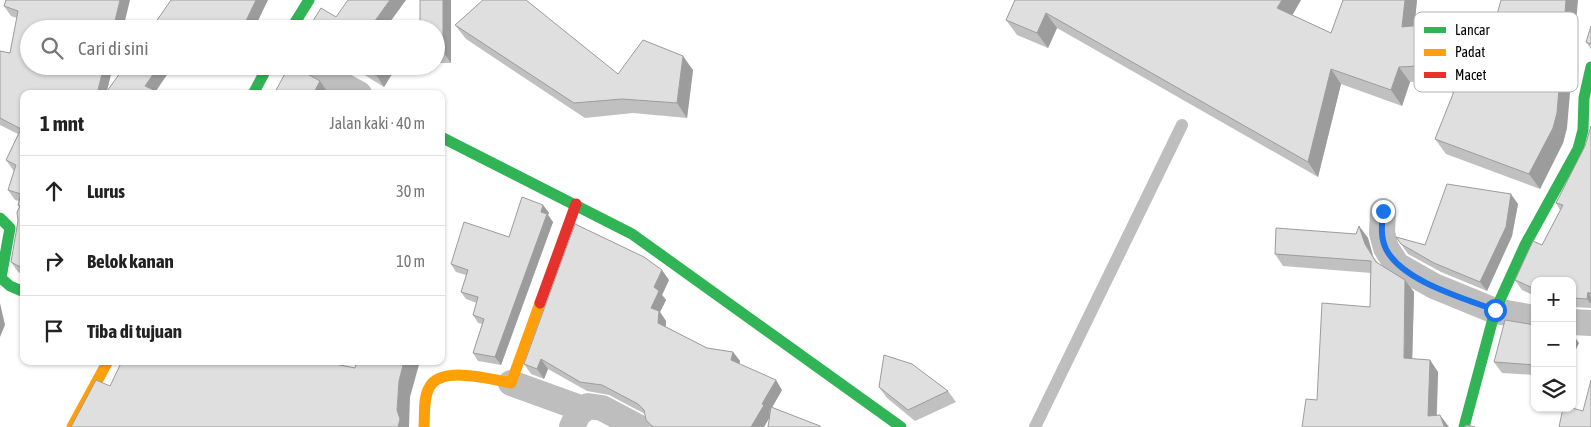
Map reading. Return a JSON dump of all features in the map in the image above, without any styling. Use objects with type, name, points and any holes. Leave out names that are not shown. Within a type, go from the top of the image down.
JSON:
[{"type":"street","points":[[297,20],[309,0]]},
{"type":"street","points":[[1464,427],[1495,310],[1525,245],[1578,149],[1583,130],[1591,67]]},
{"type":"street","points":[[255,90],[263,75]]},
{"type":"street","points":[[324,75],[352,90]]},
{"type":"street","points":[[445,139],[632,234],[901,427]]},
{"type":"street","points":[[511,383],[576,204]]},
{"type":"street","points":[[1383,211],[1382,233],[1386,248],[1398,265],[1434,286],[1495,310],[1531,317]]},
{"type":"street","points":[[0,218],[10,228],[1,278],[10,286],[20,290]]},
{"type":"street","points":[[1576,322],[1591,322]]},
{"type":"street","points":[[72,427],[106,365]]},
{"type":"street","points":[[424,427],[428,389],[432,382],[441,376],[455,375],[511,383],[577,418],[588,406],[602,408],[638,427]]},
{"type":"lane","points":[[1035,427],[1182,125]]},
{"type":"building","points":[[6,0],[120,0],[115,20],[20,20],[20,75],[102,75],[98,90],[20,90],[20,128],[0,118],[0,51],[10,53],[18,11],[4,6]]},
{"type":"building","points":[[171,0],[256,0],[246,20],[157,20]]},
{"type":"building","points":[[348,0],[390,0],[376,20],[314,20],[321,8],[336,17]]},
{"type":"building","points":[[420,0],[443,0],[443,20],[420,20]]},
{"type":"building","points":[[483,0],[526,0],[618,74],[643,40],[683,56],[677,103],[622,99],[574,103],[455,25]]},
{"type":"building","points":[[1015,0],[1282,0],[1277,8],[1331,33],[1343,0],[1405,0],[1402,27],[1414,26],[1414,66],[1399,67],[1391,90],[1331,69],[1308,162],[1046,13],[1037,33],[1006,20]]},
{"type":"building","points":[[1501,0],[1566,0],[1565,12],[1498,12]]},
{"type":"building","points":[[1591,26],[1591,44],[1586,42]]},
{"type":"building","points":[[119,75],[153,75],[145,86],[154,90],[108,90]]},
{"type":"building","points":[[284,75],[309,75],[320,81],[315,90],[276,90]]},
{"type":"building","points":[[1454,92],[1559,92],[1557,113],[1553,128],[1529,174],[1435,139]]},
{"type":"building","points":[[1591,126],[1591,294],[1588,292],[1587,299],[1576,298],[1576,277],[1531,277],[1531,287],[1515,280],[1533,241],[1542,245],[1563,205],[1556,203],[1585,146]]},
{"type":"building","points":[[20,131],[20,194],[8,190],[16,165],[6,160]]},
{"type":"building","points":[[1447,184],[1511,194],[1506,227],[1480,282],[1434,263],[1401,244],[1396,237],[1425,245]]},
{"type":"building","points":[[522,197],[543,205],[541,212],[547,214],[495,357],[473,353],[484,319],[473,315],[478,297],[461,292],[468,270],[451,264],[464,222],[509,237]]},
{"type":"building","points":[[20,206],[20,267],[11,262],[18,221],[17,212]]},
{"type":"building","points":[[575,224],[644,257],[662,270],[654,287],[659,291],[651,308],[659,311],[658,323],[707,348],[733,352],[731,360],[776,380],[751,427],[655,427],[646,420],[644,410],[638,404],[602,385],[580,382],[541,359],[537,369],[524,364]]},
{"type":"building","points":[[1359,226],[1365,244],[1376,262],[1405,280],[1404,358],[1430,360],[1428,416],[1440,415],[1446,427],[1302,427],[1306,399],[1317,400],[1322,303],[1370,307],[1371,261],[1275,254],[1276,228],[1356,234]]},
{"type":"building","points":[[1505,320],[1531,324],[1531,365],[1494,362]]},
{"type":"building","points":[[884,355],[912,364],[948,391],[908,410],[879,387]]},
{"type":"building","points":[[120,365],[340,365],[355,368],[356,365],[403,365],[399,381],[397,410],[400,419],[398,427],[71,427],[96,380],[110,386]]},
{"type":"building","points":[[1591,380],[1591,427],[1559,427],[1562,412],[1576,412],[1576,409],[1583,411]]},
{"type":"building","points":[[771,407],[820,426],[820,427],[768,427]]},
{"type":"traffic: fast","points":[[297,20],[309,0]]},
{"type":"traffic: fast","points":[[1464,427],[1495,311],[1525,245],[1578,149],[1583,130],[1584,98],[1591,67]]},
{"type":"traffic: fast","points":[[255,90],[263,75]]},
{"type":"traffic: fast","points":[[445,139],[632,234],[901,427]]},
{"type":"traffic: fast","points":[[0,218],[10,228],[1,278],[10,286],[20,290]]},
{"type":"traffic: slow","points":[[424,427],[426,397],[429,388],[435,381],[444,377],[467,375],[511,383],[540,303]]},
{"type":"traffic: slow","points":[[72,427],[106,365]]},
{"type":"traffic: jam","points":[[540,303],[576,204]]},
{"type":"route","points":[[1383,211],[1382,233],[1386,248],[1398,265],[1434,286],[1495,310]]}]
